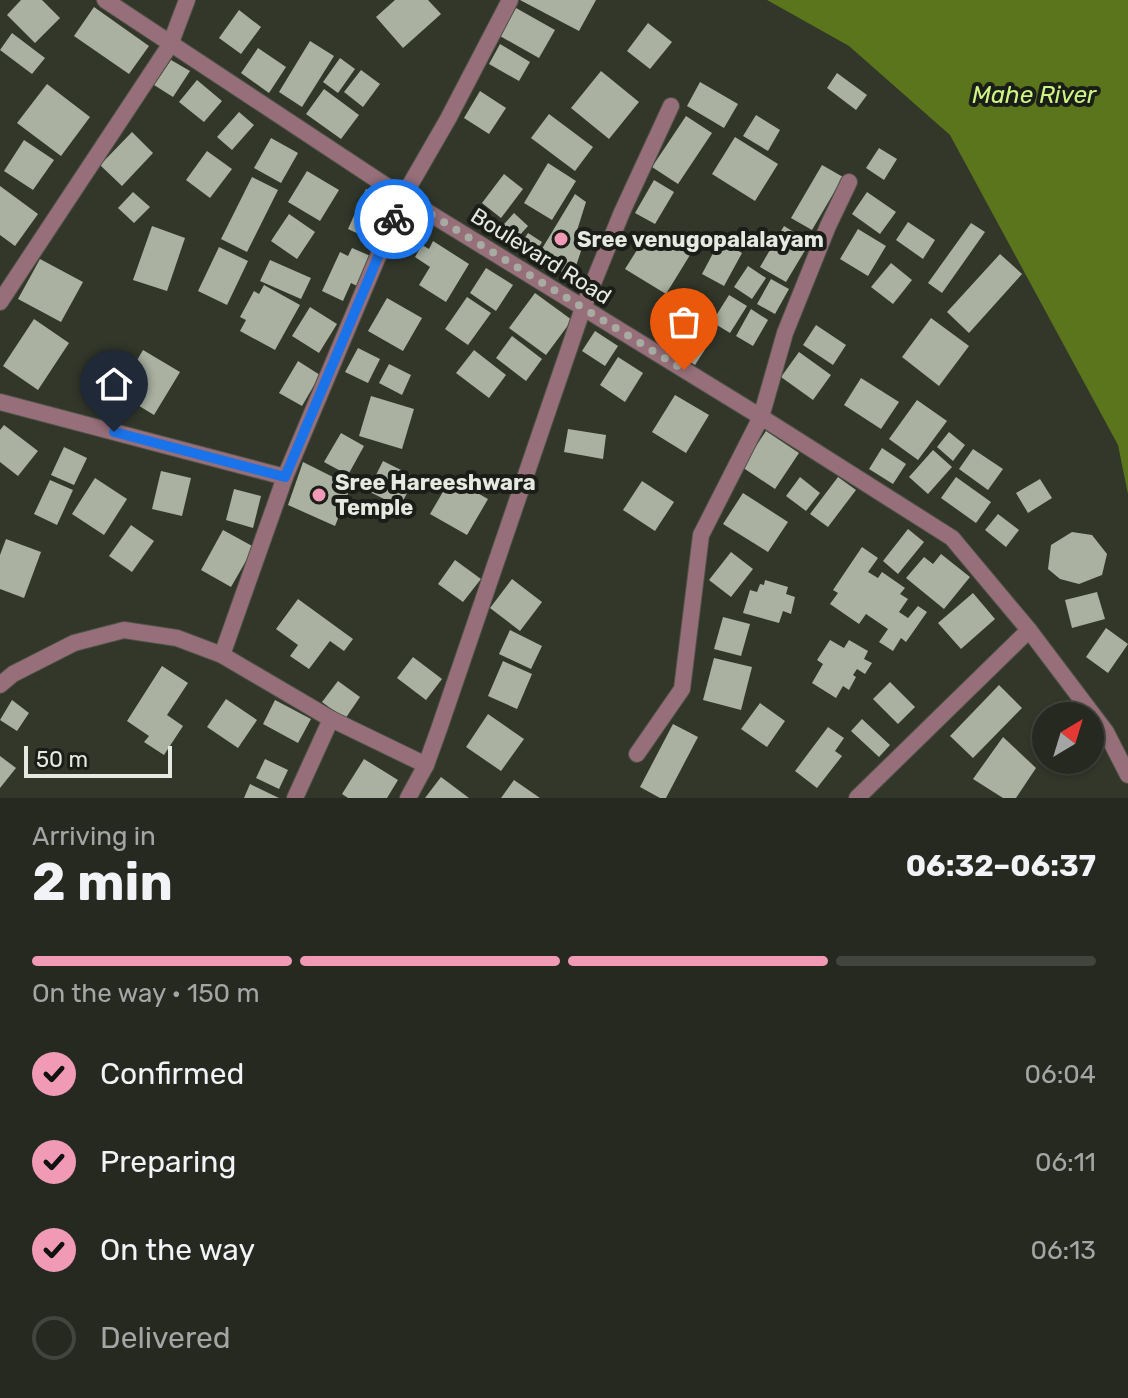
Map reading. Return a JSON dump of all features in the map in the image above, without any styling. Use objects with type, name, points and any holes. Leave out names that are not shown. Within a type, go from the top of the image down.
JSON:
[{"type":"street","name":"Boulevard Road","points":[[105,0],[403,197],[952,538],[1029,630],[1106,732],[1128,775]]},
{"type":"street","points":[[0,302],[170,45],[187,0]]},
{"type":"street","points":[[222,655],[285,477],[403,197],[510,0]]},
{"type":"street","points":[[408,798],[426,765],[583,308],[622,212],[671,106]]},
{"type":"street","points":[[637,754],[682,689],[701,535],[761,417],[785,333],[849,182]]},
{"type":"street","points":[[0,402],[285,477]]},
{"type":"street","points":[[0,685],[13,674],[74,643],[124,630],[177,638],[222,655],[331,719],[426,765]]},
{"type":"street","points":[[857,798],[1029,630]]},
{"type":"street","points":[[295,798],[331,719]]},
{"type":"water","name":"Mahe River","points":[[767,0],[1128,0],[1128,494],[1118,445],[950,135],[849,46]]},
{"type":"building","points":[[21,0],[42,0],[60,18],[35,43],[7,15]]},
{"type":"building","points":[[395,0],[428,0],[441,14],[403,48],[376,17]]},
{"type":"building","points":[[520,0],[596,0],[579,31]]},
{"type":"building","points":[[94,7],[149,46],[129,74],[74,36]]},
{"type":"building","points":[[516,8],[555,30],[539,58],[500,36]]},
{"type":"building","points":[[239,10],[261,27],[241,54],[219,38]]},
{"type":"building","points":[[648,23],[672,42],[650,69],[627,51]]},
{"type":"building","points":[[12,33],[45,58],[32,74],[0,50]]},
{"type":"building","points":[[310,41],[334,56],[302,107],[279,92]]},
{"type":"building","points":[[500,44],[530,62],[519,81],[489,64]]},
{"type":"building","points":[[258,48],[286,67],[269,93],[241,73]]},
{"type":"building","points":[[340,58],[355,69],[338,93],[323,82]]},
{"type":"building","points":[[171,60],[190,71],[173,97],[154,85]]},
{"type":"building","points":[[361,70],[380,84],[363,107],[344,92]]},
{"type":"building","points":[[601,71],[639,102],[609,139],[571,108]]},
{"type":"building","points":[[837,73],[867,95],[856,110],[827,88]]},
{"type":"building","points":[[197,80],[222,101],[204,122],[179,102]]},
{"type":"building","points":[[700,82],[738,104],[724,128],[687,106]]},
{"type":"building","points":[[47,84],[90,117],[61,156],[17,123]]},
{"type":"building","points":[[324,89],[359,115],[341,139],[306,114]]},
{"type":"building","points":[[480,91],[506,108],[489,134],[464,118]]},
{"type":"building","points":[[239,112],[254,125],[232,150],[217,137]]},
{"type":"building","points":[[549,114],[593,147],[575,171],[531,138]]},
{"type":"building","points":[[756,115],[780,130],[768,151],[743,136]]},
{"type":"building","points":[[686,116],[712,133],[678,184],[652,167]]},
{"type":"building","points":[[132,132],[153,153],[122,186],[100,165]]},
{"type":"building","points":[[735,137],[778,164],[755,201],[712,174]]},
{"type":"building","points":[[271,138],[298,153],[281,183],[254,168]]},
{"type":"building","points":[[24,140],[54,160],[33,190],[4,171]]},
{"type":"building","points":[[879,148],[897,159],[884,180],[866,168]]},
{"type":"building","points":[[207,151],[232,169],[210,198],[186,180]]},
{"type":"building","points":[[548,163],[576,181],[552,220],[524,203]]},
{"type":"building","points":[[822,165],[843,177],[812,230],[791,218]]},
{"type":"building","points":[[307,171],[339,190],[320,221],[288,202]]},
{"type":"building","points":[[504,174],[523,189],[501,218],[482,203]]},
{"type":"building","points":[[252,177],[278,190],[247,252],[221,239]]},
{"type":"building","points":[[654,180],[674,192],[655,224],[635,213]]},
{"type":"building","points":[[0,186],[38,214],[15,246],[0,235]]},
{"type":"building","points":[[366,189],[394,202],[376,242],[348,229]]},
{"type":"building","points":[[133,192],[150,207],[134,223],[118,208]]},
{"type":"building","points":[[867,192],[896,212],[880,234],[852,214]]},
{"type":"building","points":[[575,194],[586,202],[574,240],[583,245],[572,278],[537,257]]},
{"type":"building","points":[[514,213],[528,226],[509,247],[495,234]]},
{"type":"building","points":[[289,214],[315,232],[297,259],[271,241]]},
{"type":"building","points":[[908,222],[935,240],[923,259],[896,240]]},
{"type":"building","points":[[971,223],[985,232],[942,293],[928,283]]},
{"type":"building","points":[[152,226],[185,238],[167,291],[133,280]]},
{"type":"building","points":[[784,226],[810,242],[786,282],[760,267]]},
{"type":"building","points":[[858,229],[886,246],[868,276],[840,259]]},
{"type":"building","points":[[649,231],[690,255],[666,294],[625,269]]},
{"type":"building","points":[[528,233],[542,242],[532,258],[517,250]]},
{"type":"building","points":[[720,240],[742,253],[724,286],[702,274]]},
{"type":"building","points":[[433,241],[469,264],[446,302],[419,285],[430,267],[415,257],[422,245],[429,249]]},
{"type":"building","points":[[219,247],[248,261],[227,305],[198,291]]},
{"type":"building","points":[[352,248],[373,257],[359,287],[351,283],[343,301],[322,291],[340,252],[348,256]]},
{"type":"building","points":[[1000,254],[1022,274],[969,333],[947,312]]},
{"type":"building","points":[[40,259],[83,282],[61,322],[18,299]]},
{"type":"building","points":[[270,260],[311,278],[301,299],[260,281]]},
{"type":"building","points":[[891,263],[912,280],[893,304],[871,287]]},
{"type":"building","points":[[748,266],[766,278],[752,299],[734,287]]},
{"type":"building","points":[[486,268],[513,285],[496,311],[470,293]]},
{"type":"building","points":[[771,279],[789,289],[775,314],[757,304]]},
{"type":"building","points":[[264,285],[300,305],[275,350],[240,331],[246,320],[240,317],[254,291],[259,294]]},
{"type":"building","points":[[535,293],[572,320],[546,355],[509,328]]},
{"type":"building","points":[[729,295],[747,306],[730,333],[712,322]]},
{"type":"building","points":[[467,297],[491,313],[468,345],[445,329]]},
{"type":"building","points":[[387,298],[422,318],[403,351],[368,331]]},
{"type":"building","points":[[310,307],[337,324],[319,353],[292,336]]},
{"type":"building","points":[[751,309],[768,320],[753,346],[736,336]]},
{"type":"building","points":[[682,313],[715,334],[695,365],[662,344]]},
{"type":"building","points":[[931,318],[969,346],[939,386],[902,357]]},
{"type":"building","points":[[34,319],[69,343],[38,390],[3,366]]},
{"type":"building","points":[[816,325],[846,345],[833,365],[803,345]]},
{"type":"building","points":[[595,331],[618,346],[605,366],[582,351]]},
{"type":"building","points":[[512,336],[542,359],[526,381],[496,358]]},
{"type":"building","points":[[358,348],[380,359],[368,383],[345,372]]},
{"type":"building","points":[[143,350],[180,372],[154,415],[118,393]]},
{"type":"building","points":[[474,350],[506,375],[489,398],[456,373]]},
{"type":"building","points":[[799,352],[831,375],[813,400],[781,377]]},
{"type":"building","points":[[618,357],[643,373],[625,402],[600,385]]},
{"type":"building","points":[[298,361],[320,375],[302,406],[279,393]]},
{"type":"building","points":[[389,364],[411,375],[402,395],[379,383]]},
{"type":"building","points":[[861,378],[899,402],[881,429],[844,405]]},
{"type":"building","points":[[675,395],[709,415],[686,453],[652,432]]},
{"type":"building","points":[[371,396],[414,409],[402,449],[359,436]]},
{"type":"building","points":[[917,400],[947,421],[918,460],[889,439]]},
{"type":"building","points":[[4,425],[38,451],[18,476],[0,462],[0,430]]},
{"type":"building","points":[[568,429],[606,435],[603,459],[564,452]]},
{"type":"building","points":[[766,431],[799,453],[775,489],[742,467]]},
{"type":"building","points":[[949,432],[965,445],[953,461],[937,447]]},
{"type":"building","points":[[341,433],[364,446],[348,475],[324,462]]},
{"type":"building","points":[[64,447],[87,458],[74,485],[51,475]]},
{"type":"building","points":[[882,448],[906,464],[893,484],[869,469]]},
{"type":"building","points":[[973,449],[1003,469],[988,490],[959,469]]},
{"type":"building","points":[[933,450],[952,467],[928,494],[909,477]]},
{"type":"building","points":[[383,461],[415,477],[400,507],[368,491]]},
{"type":"building","name":"Sree Hareeshwara Temple","points":[[303,462],[351,486],[335,526],[288,505]]},
{"type":"building","points":[[161,471],[191,478],[182,516],[152,509]]},
{"type":"building","points":[[800,477],[820,493],[806,511],[786,496]]},
{"type":"building","points":[[838,477],[856,490],[828,527],[810,514]]},
{"type":"building","points":[[956,477],[991,502],[976,523],[941,498]]},
{"type":"building","points":[[95,478],[127,499],[104,535],[72,514]]},
{"type":"building","points":[[451,478],[488,499],[467,535],[430,514]]},
{"type":"building","points":[[1040,479],[1052,498],[1028,513],[1016,493]]},
{"type":"building","points":[[50,480],[73,490],[57,525],[34,514]]},
{"type":"building","points":[[642,481],[674,502],[655,531],[623,510]]},
{"type":"building","points":[[234,489],[261,496],[253,528],[226,520]]},
{"type":"building","points":[[743,493],[788,522],[768,552],[723,524]]},
{"type":"building","points":[[998,514],[1019,530],[1006,547],[985,530]]},
{"type":"building","points":[[131,525],[154,541],[132,572],[109,556]]},
{"type":"building","points":[[908,529],[924,542],[898,574],[883,561]]},
{"type":"building","points":[[223,530],[254,547],[231,587],[201,570]]},
{"type":"building","points":[[1072,532],[1092,535],[1107,554],[1102,575],[1079,584],[1060,579],[1048,569],[1051,545]]},
{"type":"building","points":[[6,539],[41,552],[24,598],[0,589],[0,555]]},
{"type":"building","points":[[862,547],[878,558],[868,572],[878,578],[882,572],[905,588],[900,594],[908,599],[899,612],[908,618],[918,606],[927,612],[906,642],[901,638],[893,651],[879,642],[888,629],[866,614],[859,624],[830,604],[838,593],[833,590]]},
{"type":"building","points":[[731,552],[753,569],[731,597],[709,580]]},
{"type":"building","points":[[941,554],[970,577],[944,609],[906,578],[924,557],[933,564]]},
{"type":"building","points":[[455,560],[481,579],[463,602],[438,584]]},
{"type":"building","points":[[512,579],[542,602],[520,631],[490,608]]},
{"type":"building","points":[[765,580],[788,587],[786,594],[795,597],[791,614],[783,611],[779,623],[743,613],[750,590],[757,592]]},
{"type":"building","points":[[1097,592],[1105,619],[1072,628],[1065,600]]},
{"type":"building","points":[[973,593],[995,619],[961,649],[938,623]]},
{"type":"building","points":[[298,599],[353,639],[344,651],[330,641],[309,669],[290,656],[298,645],[276,629]]},
{"type":"building","points":[[723,617],[750,624],[741,656],[714,649]]},
{"type":"building","points":[[1106,628],[1128,644],[1108,673],[1086,657]]},
{"type":"building","points":[[510,630],[542,646],[531,669],[499,654]]},
{"type":"building","points":[[830,640],[844,648],[849,640],[868,651],[864,659],[872,663],[865,674],[857,669],[849,690],[843,686],[836,698],[812,683],[823,664],[817,660]]},
{"type":"building","points":[[413,657],[442,679],[426,700],[397,678]]},
{"type":"building","points":[[714,658],[752,667],[741,710],[703,700]]},
{"type":"building","points":[[503,661],[532,674],[517,709],[488,696]]},
{"type":"building","points":[[162,666],[188,683],[167,715],[183,726],[164,755],[144,742],[149,736],[127,721]]},
{"type":"building","points":[[338,681],[360,697],[345,719],[322,702]]},
{"type":"building","points":[[890,682],[915,707],[898,724],[873,699]]},
{"type":"building","points":[[999,685],[1022,708],[973,758],[950,736]]},
{"type":"building","points":[[226,699],[257,720],[238,748],[207,727]]},
{"type":"building","points":[[12,700],[29,713],[17,731],[0,720]]},
{"type":"building","points":[[275,700],[311,719],[298,743],[263,724]]},
{"type":"building","points":[[760,703],[785,721],[767,747],[741,729]]},
{"type":"building","points":[[488,714],[524,739],[501,771],[466,747]]},
{"type":"building","points":[[862,719],[890,745],[879,757],[851,731]]},
{"type":"building","points":[[673,724],[698,737],[666,798],[660,798],[640,787]]},
{"type":"building","points":[[828,727],[844,738],[835,751],[842,756],[817,788],[795,771]]},
{"type":"building","points":[[1003,737],[1032,764],[1032,774],[1016,798],[1003,798],[973,779]]},
{"type":"building","points":[[0,756],[16,768],[0,788]]},
{"type":"building","points":[[265,759],[288,770],[279,789],[256,778]]},
{"type":"building","points":[[364,759],[398,780],[387,798],[348,798],[342,794]]},
{"type":"building","points":[[441,777],[469,798],[425,798]]},
{"type":"building","points":[[514,780],[540,798],[501,798]]},
{"type":"building","points":[[250,784],[279,798],[244,798]]},
{"type":"way so far","points":[[394,219],[403,197],[684,370]]},
{"type":"place","name":"Sree venugopalalayam","points":[[561,239]]},
{"type":"place","name":"Sree Hareeshwara Temple","points":[[319,495]]},
{"type":"route","points":[[114,432],[285,477],[394,219]]}]
